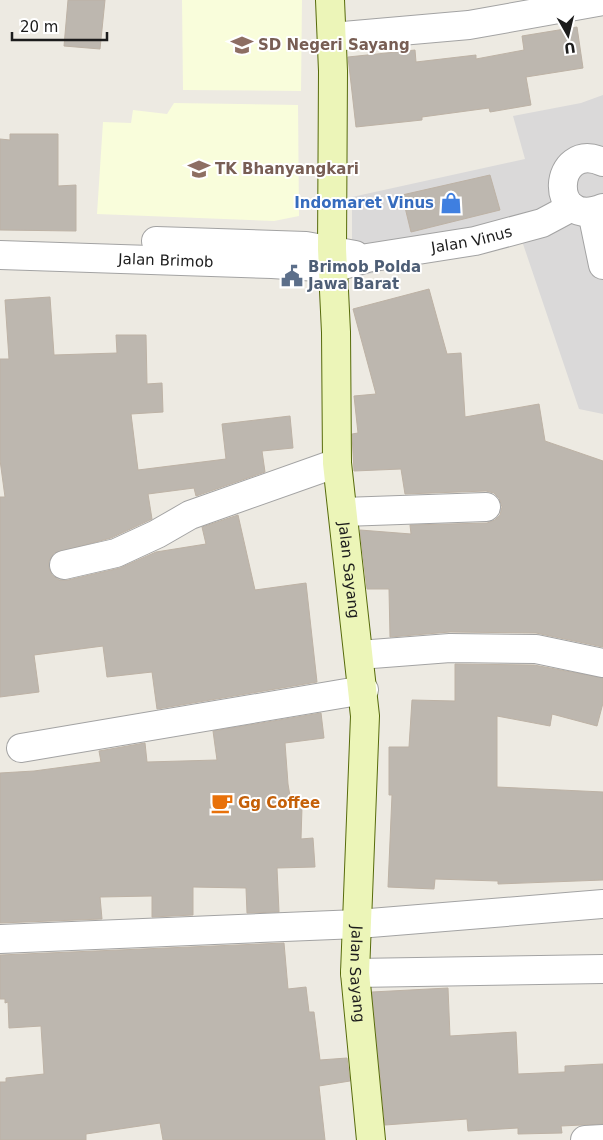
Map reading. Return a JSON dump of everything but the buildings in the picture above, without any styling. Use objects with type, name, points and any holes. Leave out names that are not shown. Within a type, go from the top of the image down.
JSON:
[{"type":"main road","name":"Jalan Sayang","points":[[330,0],[337,463],[364,690],[365,716],[355,973],[371,1140]]},
{"type":"street","points":[[332,37],[469,25],[603,1]]},
{"type":"street","points":[[603,162],[595,159],[584,159],[575,162],[567,169],[562,179],[562,189],[589,209],[603,265]]},
{"type":"street","name":"Jalan Vinus","points":[[333,259],[367,258],[475,241],[589,209]]},
{"type":"street","name":"Jalan Brimob","points":[[0,239],[237,242],[333,259]]},
{"type":"street","name":"Jalan Brimob","points":[[0,255],[263,263],[333,259]]},
{"type":"street","points":[[64,565],[116,553],[190,515],[337,463]]},
{"type":"street","points":[[343,512],[486,507]]},
{"type":"street","points":[[359,655],[450,648],[536,649],[603,663]]},
{"type":"street","points":[[21,748],[364,690]]},
{"type":"street","points":[[0,939],[358,924],[603,904]]},
{"type":"street","points":[[355,973],[603,969]]},
{"type":"street","points":[[585,1140],[603,1139]]},
{"type":"shaded area","name":"SD Negeri Sayang","points":[[182,0],[302,0],[301,91],[183,90]]},
{"type":"shaded area","points":[[603,95],[603,414],[579,409],[521,238],[352,278],[352,197],[525,159],[513,116],[581,103]]},
{"type":"shaded area","name":"TK Bhanyangkari","points":[[174,103],[298,105],[299,216],[274,221],[97,214],[103,122],[131,123],[133,110],[167,114]]},
{"type":"place","name":"SD Negeri Sayang","points":[[242,45]]},
{"type":"place","name":"TK Bhanyangkari","points":[[199,169]]},
{"type":"place","name":"Indomaret Vinus","points":[[451,203]]},
{"type":"place","name":"Brimob Polda Jawa Barat","points":[[292,276]]},
{"type":"place","name":"Gg Coffee","points":[[222,803]]}]
